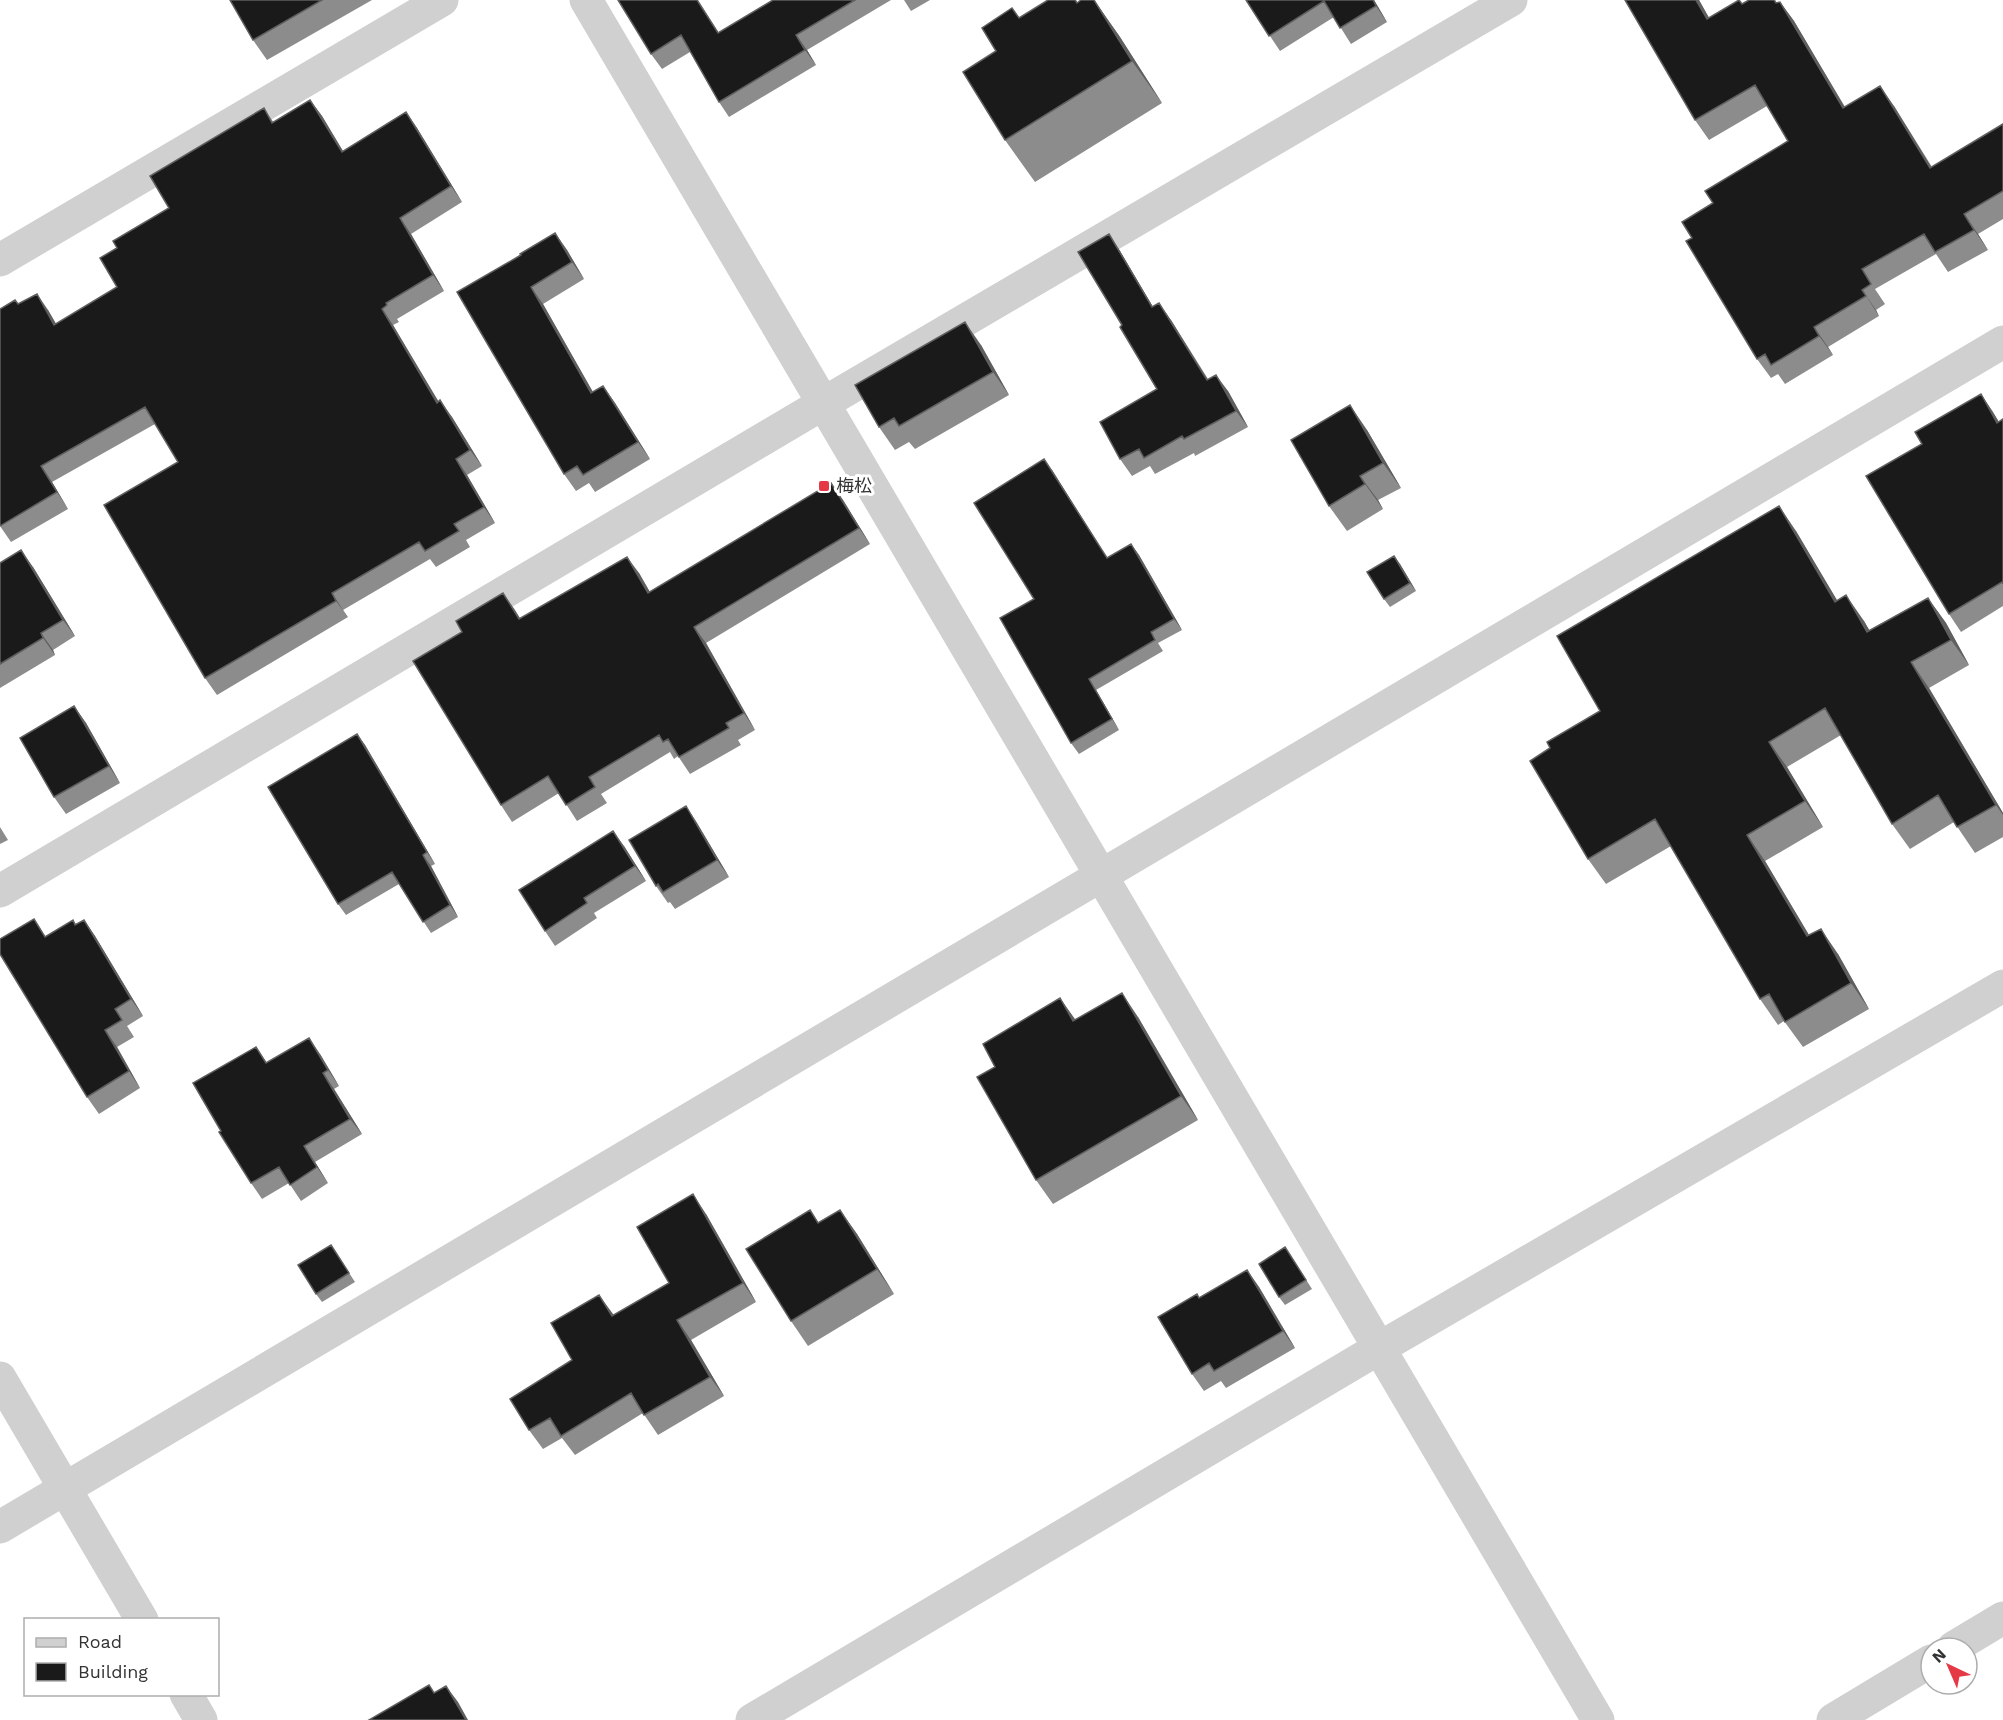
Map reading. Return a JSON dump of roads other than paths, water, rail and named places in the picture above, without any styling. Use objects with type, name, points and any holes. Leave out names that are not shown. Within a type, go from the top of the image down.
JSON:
[{"type":"street","points":[[0,260],[442,0]]},
{"type":"street","points":[[586,0],[824,403],[1376,1350],[1598,1720]]},
{"type":"street","points":[[0,891],[824,403],[1511,0]]},
{"type":"street","points":[[0,1527],[2003,342]]},
{"type":"street","points":[[752,1720],[1376,1350],[2003,986]]},
{"type":"street","points":[[0,1378],[141,1618]]},
{"type":"street","points":[[1973,1636],[2003,1618]]},
{"type":"street","points":[[1833,1720],[1919,1668]]},
{"type":"street","points":[[187,1696],[201,1720]]},
{"type":"place","name":"梅松","points":[[824,486]]}]
